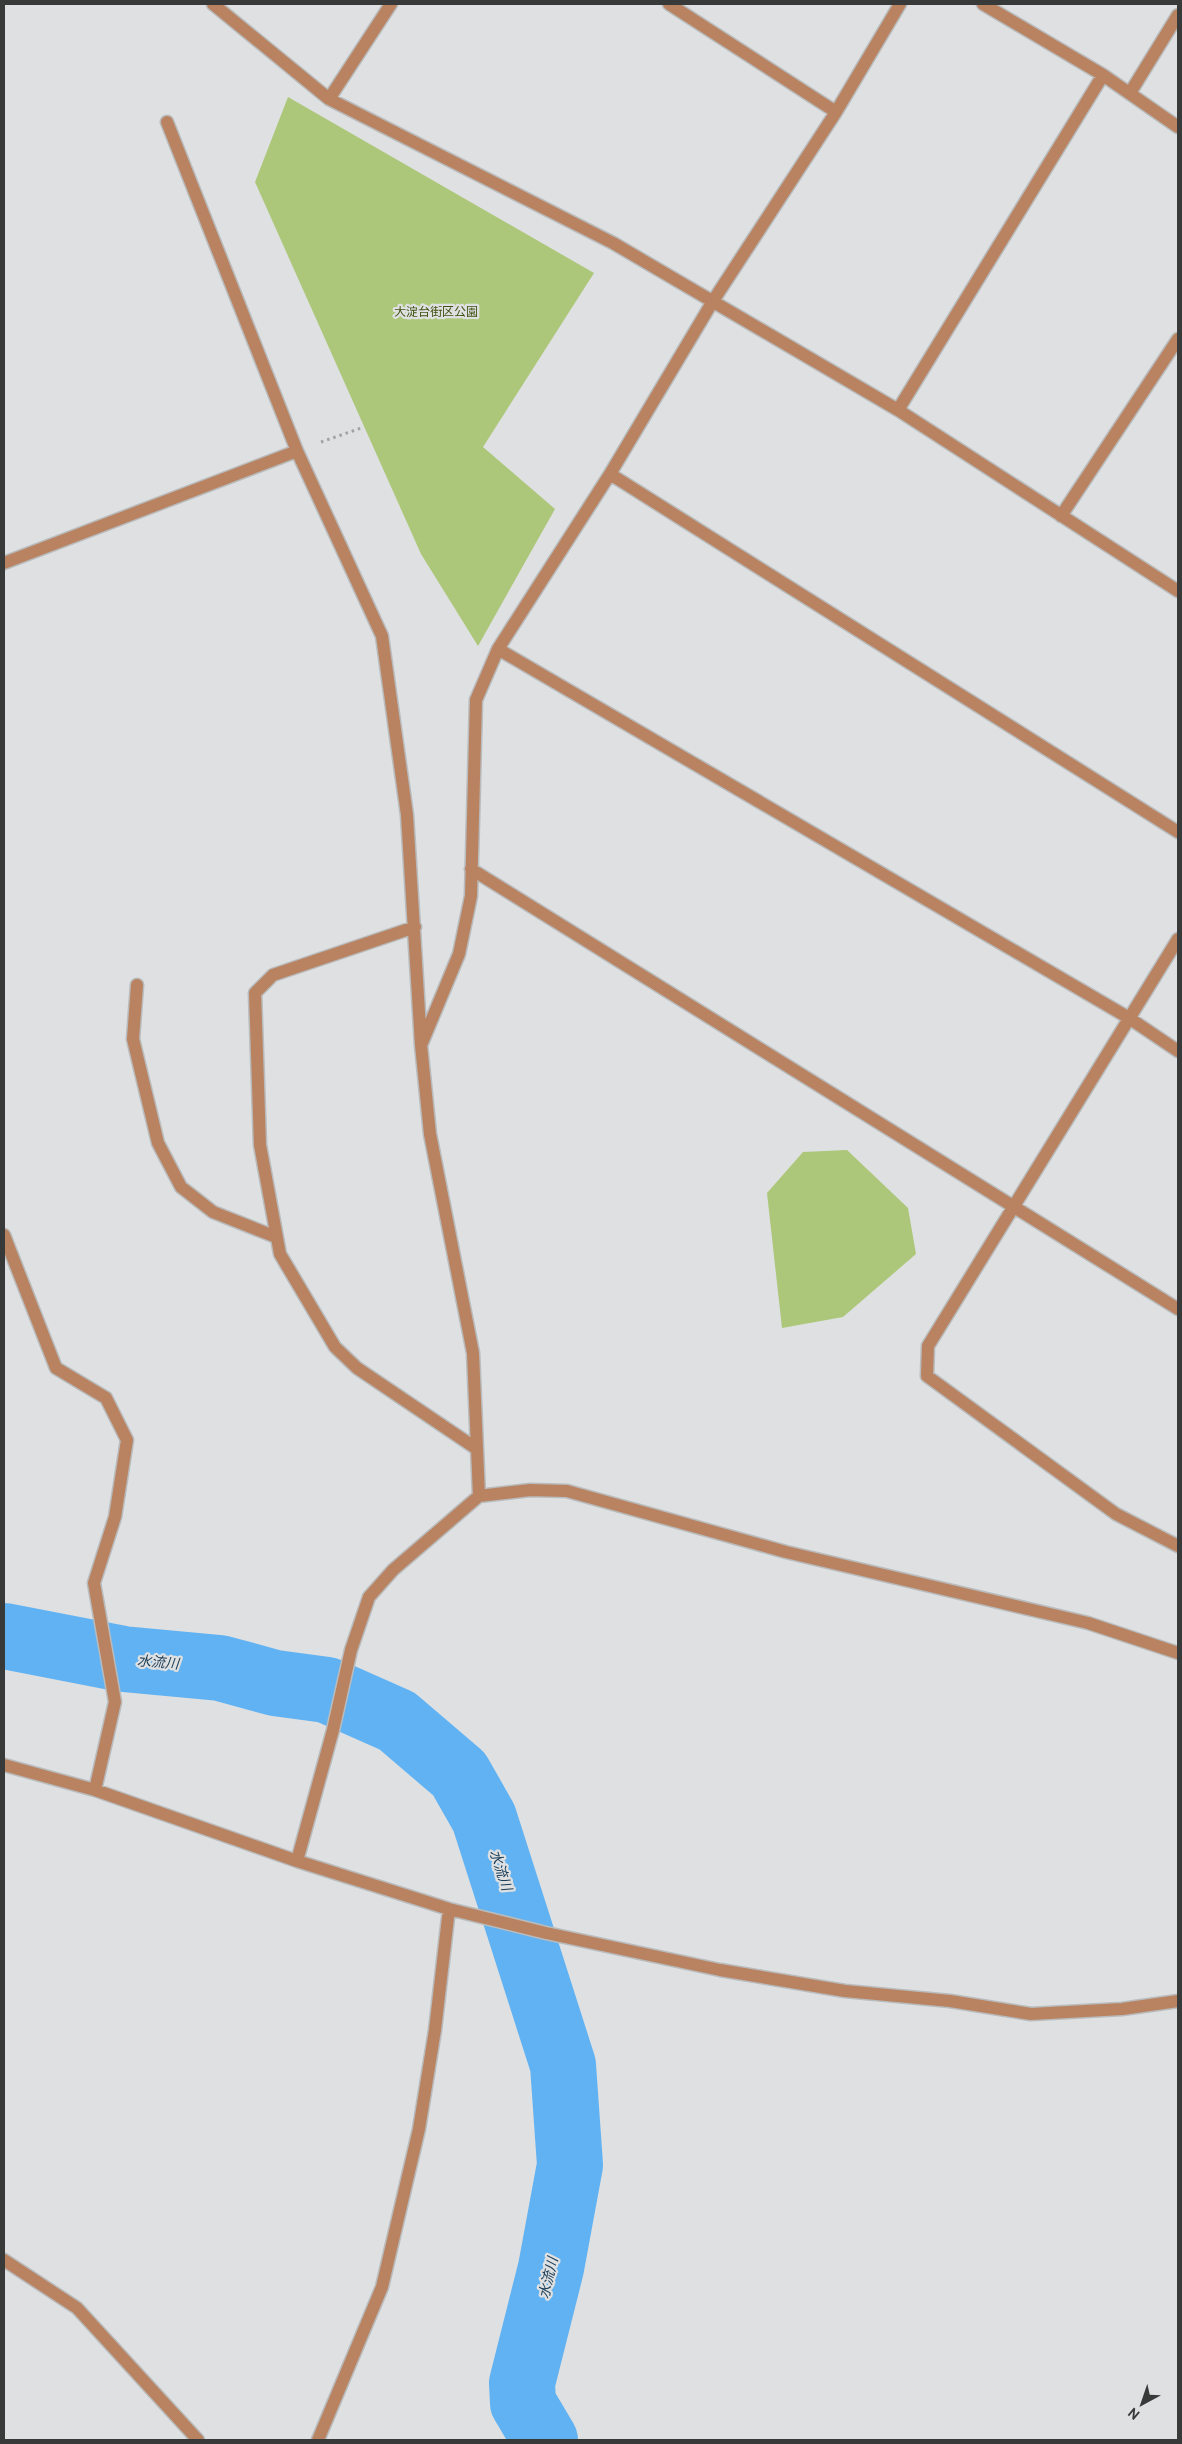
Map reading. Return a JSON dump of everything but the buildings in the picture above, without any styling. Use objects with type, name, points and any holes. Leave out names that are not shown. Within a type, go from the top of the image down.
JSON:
[{"type":"street","points":[[212,4],[329,99],[613,243],[898,410],[1178,591]]},
{"type":"street","points":[[329,99],[391,4]]},
{"type":"street","points":[[669,4],[836,112]]},
{"type":"street","points":[[421,1045],[460,954],[471,896],[476,700],[498,649],[610,474],[713,301],[836,112],[900,4]]},
{"type":"street","points":[[983,4],[1103,75],[1178,128]]},
{"type":"street","points":[[1130,93],[1178,15]]},
{"type":"street","points":[[898,410],[1103,75]]},
{"type":"street","points":[[167,122],[297,451],[382,636],[407,815],[421,1045],[430,1134],[474,1353],[479,1496]]},
{"type":"street","points":[[1061,516],[1178,339]]},
{"type":"street","points":[[4,564],[297,451]]},
{"type":"street","points":[[610,474],[1178,832]]},
{"type":"street","points":[[498,649],[1129,1018],[1178,1051]]},
{"type":"street","points":[[471,869],[1178,1309]]},
{"type":"street","points":[[415,926],[273,975],[255,993],[260,1145],[280,1254],[335,1347],[357,1368],[478,1449]]},
{"type":"street","points":[[1178,939],[928,1346],[927,1376],[1116,1514],[1178,1546]]},
{"type":"street","points":[[137,985],[133,1039],[158,1143],[181,1188],[213,1212],[276,1236]]},
{"type":"street","points":[[4,1236],[56,1368],[106,1398],[126,1440],[115,1517],[94,1583],[115,1702],[95,1790]]},
{"type":"street","points":[[297,1861],[333,1730],[351,1650],[369,1597],[393,1570],[479,1496],[530,1490],[568,1491],[786,1552],[1088,1623],[1178,1653]]},
{"type":"street","points":[[4,1765],[95,1790],[297,1861],[449,1909],[546,1933],[759,1976],[846,1991],[950,2001],[1031,2014],[1122,2009],[1178,2001]]},
{"type":"street","points":[[318,2440],[382,2287],[419,2130],[435,2030],[449,1909]]},
{"type":"street","points":[[4,2260],[77,2308],[198,2440]]},
{"type":"path","points":[[297,451],[364,426]]},
{"type":"green space","name":"大淀台街区公園","points":[[288,97],[594,273],[483,447],[555,509],[478,646],[421,554],[255,182]]},
{"type":"green space","points":[[847,1150],[908,1208],[916,1254],[843,1317],[782,1328],[767,1193],[803,1152]]},
{"type":"waterway","name":"水流川","points":[[4,1636],[123,1659],[220,1668],[275,1683],[327,1690],[397,1721],[459,1774],[484,1818],[563,2065],[570,2165],[551,2268],[522,2383],[523,2403],[545,2440]]}]
